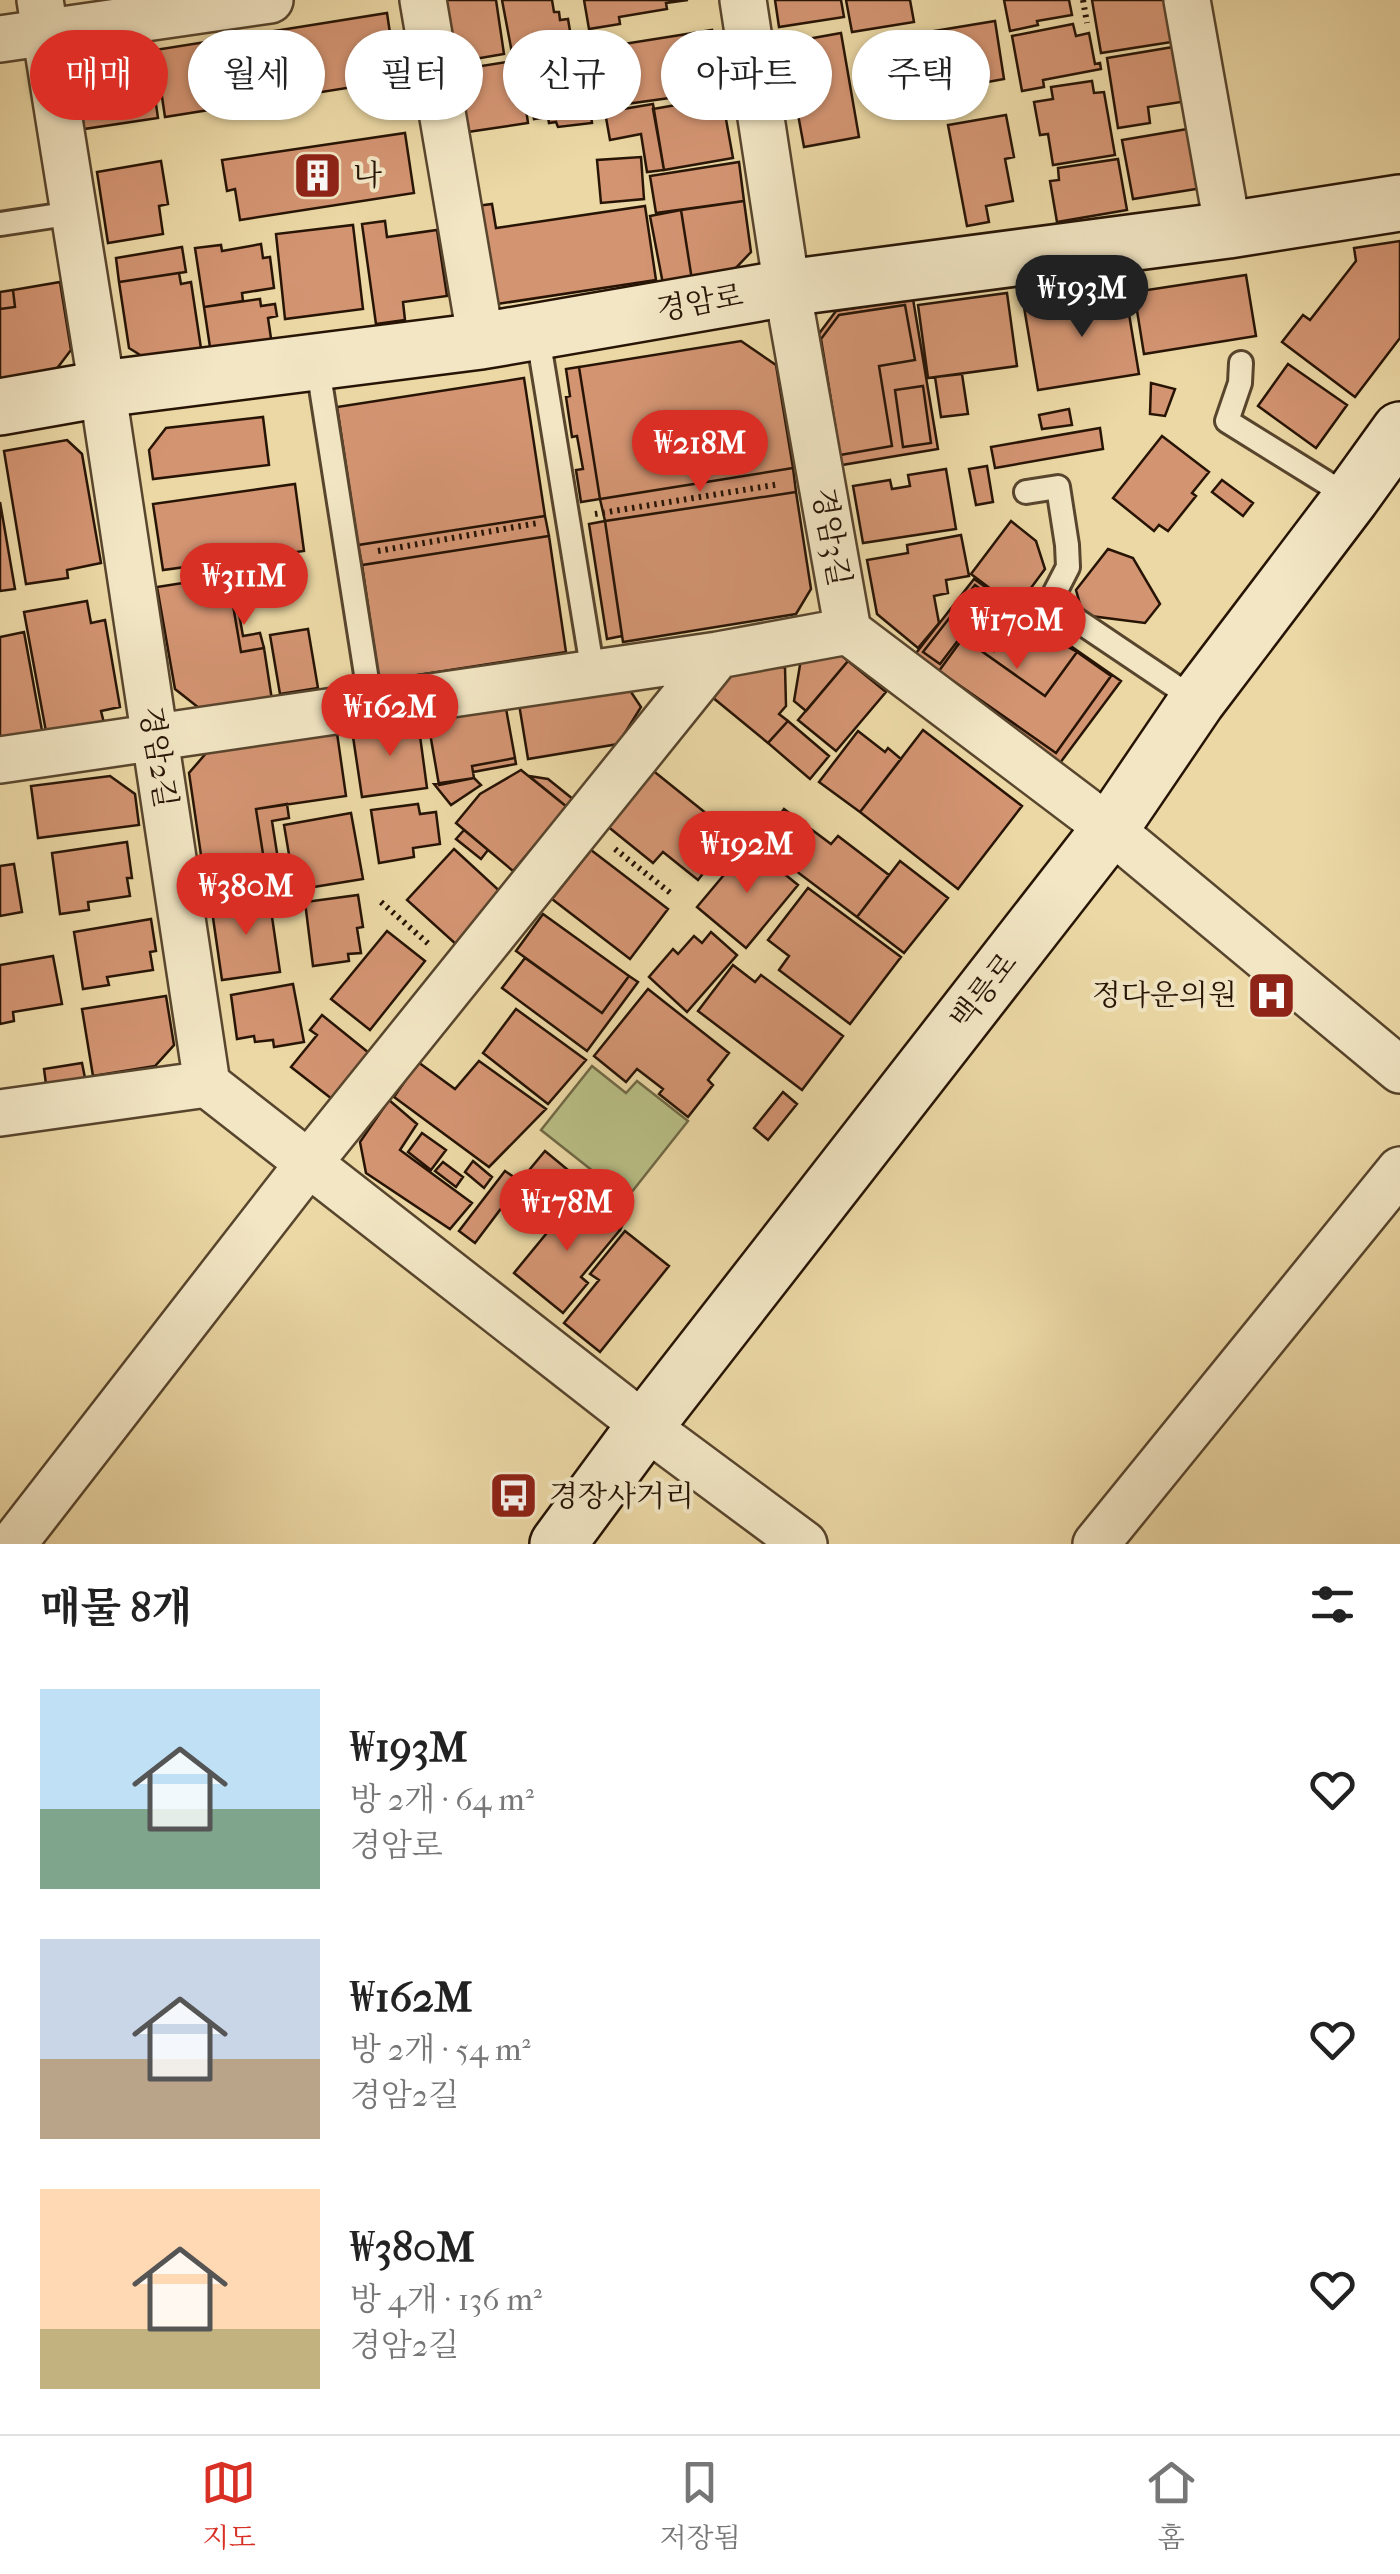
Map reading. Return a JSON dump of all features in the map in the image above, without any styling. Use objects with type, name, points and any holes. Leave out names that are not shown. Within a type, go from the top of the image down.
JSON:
[{"type":"street","points":[[0,39],[43,16],[270,0]]},
{"type":"street","points":[[423,0],[481,341]]},
{"type":"street","name":"경암3길","points":[[743,0],[787,288],[848,632]]},
{"type":"street","points":[[1187,0],[1228,230]]},
{"type":"street","name":"경암2길","points":[[43,16],[207,1084]]},
{"type":"street","name":"경암로","points":[[0,408],[102,390],[481,341],[787,288],[1228,230],[1400,202]]},
{"type":"street","name":"백릉로","points":[[558,1544],[645,1426],[1110,829],[1197,702],[1400,430]]},
{"type":"street","points":[[0,760],[718,655],[848,632],[1110,829],[1400,1070]]},
{"type":"street","points":[[13,1544],[308,1164],[718,655]]},
{"type":"street","points":[[0,1113],[207,1084],[645,1426],[804,1544]]},
{"type":"street","points":[[1096,1544],[1400,1170]]},
{"type":"lane","points":[[0,224],[73,213]]},
{"type":"lane","points":[[537,331],[593,673]]},
{"type":"lane","points":[[317,362],[371,706]]},
{"type":"lane","points":[[1241,363],[1240,383],[1227,421],[1352,498]]},
{"type":"lane","points":[[1026,492],[1058,487],[1068,567],[1050,602],[1197,702]]},
{"type":"path","points":[[1083,0],[1088,23]]},
{"type":"path","points":[[582,824],[673,896]]},
{"type":"path","points":[[380,902],[462,973]]},
{"type":"green space","points":[[592,1066],[626,1093],[637,1081],[688,1121],[627,1198],[541,1130]]},
{"type":"building","points":[[437,0],[496,0],[503,54],[483,58],[483,30],[441,30]]},
{"type":"building","points":[[502,0],[552,0],[554,12],[559,12],[560,20],[568,19],[570,30],[508,30]]},
{"type":"building","points":[[584,0],[688,0],[666,3],[667,9],[619,17],[620,24],[589,29]]},
{"type":"building","points":[[775,0],[841,0],[844,17],[779,27]]},
{"type":"building","points":[[846,0],[910,0],[914,22],[852,32]]},
{"type":"building","points":[[1004,0],[1069,0],[1072,15],[1010,31]]},
{"type":"building","points":[[1092,0],[1171,0],[1178,41],[1101,53]]},
{"type":"building","points":[[387,13],[390,30],[345,30],[345,88],[325,91],[325,30],[280,30]]},
{"type":"building","points":[[995,21],[1004,79],[990,82],[990,30],[940,30]]},
{"type":"building","points":[[1073,24],[1076,36],[1089,33],[1095,64],[1100,63],[1101,69],[1043,80],[1044,87],[1022,91],[1012,36]]},
{"type":"building","points":[[841,33],[852,120],[856,120],[859,137],[804,147],[799,120],[832,120],[832,35]]},
{"type":"building","points":[[661,38],[661,99],[641,102],[641,41]]},
{"type":"building","points":[[188,45],[188,113],[168,117],[168,48]]},
{"type":"building","points":[[1185,45],[1194,100],[1148,107],[1150,123],[1118,128],[1107,58]]},
{"type":"building","points":[[503,63],[503,120],[528,123],[454,134],[452,120],[483,120],[483,66]]},
{"type":"building","points":[[1092,81],[1094,93],[1104,92],[1115,155],[1053,165],[1048,134],[1040,135],[1034,102],[1053,99],[1051,87]]},
{"type":"building","points":[[653,104],[664,170],[647,172],[641,134],[610,140],[606,120],[641,120],[641,106]]},
{"type":"building","points":[[661,108],[661,120],[726,120],[733,158],[664,170],[653,109]]},
{"type":"building","points":[[1006,115],[1014,157],[1005,159],[1013,201],[986,206],[989,222],[967,226],[948,125]]},
{"type":"building","points":[[83,120],[145,120],[84,129]]},
{"type":"building","points":[[548,120],[592,123],[558,127],[556,122]]},
{"type":"building","points":[[1205,126],[1215,186],[1133,199],[1122,140]]},
{"type":"building","name":"나","points":[[405,133],[414,193],[240,220],[235,189],[227,191],[222,160]]},
{"type":"building","points":[[641,157],[644,199],[601,203],[597,160]]},
{"type":"building","points":[[1118,159],[1127,210],[1057,222],[1050,181],[1059,180],[1058,168]]},
{"type":"building","points":[[161,161],[168,204],[159,206],[163,234],[108,243],[97,172]]},
{"type":"building","points":[[739,162],[744,201],[656,213],[650,176]]},
{"type":"building","points":[[744,201],[751,252],[730,274],[692,280],[681,210]]},
{"type":"building","points":[[492,204],[496,228],[645,206],[656,280],[484,306],[469,207]]},
{"type":"building","points":[[681,210],[692,280],[663,284],[650,216]]},
{"type":"building","points":[[385,221],[387,237],[437,230],[447,296],[403,302],[405,320],[376,324],[362,224]]},
{"type":"building","points":[[353,225],[363,309],[285,319],[276,234]]},
{"type":"building","points":[[1400,241],[1400,338],[1355,397],[1282,342],[1303,315],[1310,320],[1356,261],[1354,248]]},
{"type":"building","points":[[261,244],[263,258],[270,257],[274,288],[242,293],[243,301],[204,307],[195,248],[221,245],[222,251]]},
{"type":"building","points":[[182,247],[186,272],[119,282],[116,258]]},
{"type":"building","points":[[179,273],[181,284],[191,282],[202,355],[153,363],[129,348],[119,282]]},
{"type":"building","points":[[1246,275],[1256,336],[1144,354],[1134,292]]},
{"type":"building","points":[[60,282],[71,350],[55,371],[0,379],[0,309],[15,307],[13,290]]},
{"type":"building","points":[[13,290],[15,307],[0,309],[0,292]]},
{"type":"building","points":[[1125,290],[1139,374],[1038,390],[1024,307]]},
{"type":"building","points":[[1007,293],[1017,366],[928,378],[918,305]]},
{"type":"building","points":[[260,299],[261,306],[275,304],[277,316],[268,318],[272,345],[211,354],[204,307]]},
{"type":"building","points":[[913,299],[938,449],[836,466],[815,339],[836,311]]},
{"type":"building","points":[[905,305],[915,360],[879,366],[892,446],[840,455],[821,339],[839,315]]},
{"type":"building","points":[[741,341],[776,365],[793,468],[600,499],[579,367]]},
{"type":"building","points":[[1288,364],[1347,405],[1316,448],[1258,406]]},
{"type":"building","points":[[579,367],[600,499],[581,502],[576,470],[583,469],[577,436],[572,437],[566,397],[570,396],[566,369]]},
{"type":"building","points":[[962,374],[968,414],[941,417],[935,377]]},
{"type":"building","points":[[524,378],[545,516],[358,545],[337,407]]},
{"type":"building","points":[[1151,383],[1175,389],[1165,416],[1150,414]]},
{"type":"building","points":[[923,386],[931,443],[903,447],[895,390]]},
{"type":"building","points":[[1069,409],[1072,425],[1042,429],[1039,415]]},
{"type":"building","points":[[263,417],[269,465],[153,479],[149,450],[166,428]]},
{"type":"building","points":[[1100,428],[1103,449],[995,468],[991,447]]},
{"type":"building","points":[[1162,436],[1209,472],[1192,493],[1196,496],[1168,531],[1159,525],[1154,531],[1113,498]]},
{"type":"building","points":[[67,440],[82,454],[101,563],[67,570],[68,578],[26,584],[4,451]]},
{"type":"building","points":[[987,466],[993,502],[976,505],[969,469]]},
{"type":"building","points":[[793,468],[796,492],[605,521],[600,499]]},
{"type":"building","points":[[946,469],[956,529],[863,543],[853,486],[890,480],[892,489],[910,486],[908,475]]},
{"type":"building","points":[[1222,480],[1253,503],[1243,516],[1212,492]]},
{"type":"building","points":[[295,484],[304,551],[163,570],[153,504]]},
{"type":"building","points":[[796,492],[811,589],[796,614],[623,642],[605,521]]},
{"type":"building","points":[[0,502],[15,589],[0,591]]},
{"type":"building","points":[[545,516],[549,536],[362,565],[358,545]]},
{"type":"building","points":[[605,521],[622,636],[607,639],[589,524]]},
{"type":"building","points":[[1011,521],[1036,541],[1045,569],[1016,608],[971,574]]},
{"type":"building","points":[[961,535],[969,576],[946,580],[948,593],[934,596],[939,623],[918,648],[877,614],[867,560],[908,553],[907,545]]},
{"type":"building","points":[[549,536],[566,652],[379,681],[362,565]]},
{"type":"building","points":[[1108,549],[1133,558],[1160,604],[1145,623],[1083,615],[1076,590]]},
{"type":"building","points":[[274,563],[277,583],[242,588],[239,568]]},
{"type":"building","points":[[228,576],[241,652],[264,648],[272,700],[204,712],[175,689],[157,587]]},
{"type":"building","points":[[228,576],[233,580],[243,636],[260,633],[264,648],[241,652]]},
{"type":"building","points":[[974,579],[1121,681],[1057,767],[913,657]]},
{"type":"building","points":[[975,585],[1004,607],[985,632],[972,622],[940,664],[923,652]]},
{"type":"building","points":[[87,601],[91,623],[105,620],[120,707],[101,711],[105,727],[47,737],[24,612]]},
{"type":"building","points":[[308,629],[318,688],[280,694],[270,635]]},
{"type":"building","points":[[969,631],[994,651],[1003,642],[1018,650],[1026,637],[1035,642],[1043,633],[1077,652],[1045,696],[963,638]]},
{"type":"building","points":[[24,632],[43,736],[0,744],[0,637]]},
{"type":"building","points":[[963,638],[1045,696],[1077,652],[1111,676],[1056,753],[939,671]]},
{"type":"building","points":[[841,654],[848,661],[806,711],[794,701],[801,659]]},
{"type":"building","points":[[848,661],[886,692],[836,751],[798,720]]},
{"type":"building","points":[[785,667],[786,706],[779,714],[788,721],[768,743],[706,692],[725,668]]},
{"type":"building","points":[[627,686],[641,707],[618,744],[528,759],[519,704]]},
{"type":"building","points":[[505,703],[515,758],[472,766],[474,778],[439,785],[427,716]]},
{"type":"building","points":[[418,721],[427,788],[362,797],[352,730]]},
{"type":"building","points":[[788,721],[829,756],[810,779],[768,743]]},
{"type":"building","points":[[923,730],[1022,806],[958,889],[860,812]]},
{"type":"building","points":[[858,731],[901,759],[860,812],[819,782]]},
{"type":"building","points":[[337,733],[346,796],[256,809],[268,886],[207,896],[189,773],[208,751]]},
{"type":"building","points":[[515,758],[516,764],[473,772],[472,766]]},
{"type":"building","points":[[651,769],[733,835],[698,880],[663,852],[653,863],[606,825]]},
{"type":"building","points":[[521,770],[567,807],[513,871],[456,823],[480,794]]},
{"type":"building","points":[[110,776],[135,794],[139,825],[38,838],[31,786]]},
{"type":"building","points":[[529,776],[548,779],[579,804],[567,807]]},
{"type":"building","points":[[474,778],[481,785],[451,805],[434,784]]},
{"type":"building","points":[[287,804],[289,818],[272,821],[282,885],[268,886],[256,809]]},
{"type":"building","points":[[418,804],[420,814],[436,812],[440,844],[413,848],[414,857],[379,863],[371,810]]},
{"type":"building","points":[[784,809],[831,844],[838,836],[889,875],[857,917],[759,843]]},
{"type":"building","points":[[351,813],[363,879],[295,890],[284,825]]},
{"type":"building","points":[[464,830],[488,850],[481,859],[456,839]]},
{"type":"building","points":[[127,842],[130,896],[88,902],[89,910],[60,914],[52,853]]},
{"type":"building","points":[[749,845],[798,885],[746,948],[697,907]]},
{"type":"building","points":[[454,849],[504,895],[458,946],[407,900]]},
{"type":"building","points":[[591,850],[668,909],[630,959],[552,899]]},
{"type":"building","points":[[900,861],[948,898],[904,953],[857,917]]},
{"type":"building","points":[[14,864],[22,912],[0,916],[0,866]]},
{"type":"building","points":[[808,888],[901,957],[850,1024],[779,970],[789,956],[768,940]]},
{"type":"building","points":[[358,895],[363,927],[357,928],[361,953],[348,954],[349,961],[313,966],[305,902]]},
{"type":"building","points":[[269,896],[280,972],[222,980],[211,904]]},
{"type":"building","points":[[543,914],[629,976],[602,1013],[516,951]]},
{"type":"building","points":[[151,919],[156,951],[150,952],[153,970],[107,977],[109,985],[83,989],[74,932]]},
{"type":"building","points":[[387,931],[425,961],[370,1030],[331,999]]},
{"type":"building","points":[[711,932],[737,955],[687,1012],[649,977],[673,949],[678,954],[694,936],[702,943]]},
{"type":"building","points":[[53,956],[62,1004],[13,1012],[14,1021],[0,1024],[0,965]]},
{"type":"building","points":[[525,958],[602,1013],[629,976],[638,982],[587,1051],[502,988]]},
{"type":"building","points":[[733,965],[755,982],[761,975],[843,1036],[802,1090],[698,1011]]},
{"type":"building","points":[[293,984],[304,1042],[274,1047],[273,1040],[255,1042],[254,1036],[237,1039],[231,995]]},
{"type":"building","points":[[648,989],[729,1053],[708,1080],[713,1085],[688,1117],[659,1094],[663,1089],[637,1069],[626,1082],[594,1056]]},
{"type":"building","points":[[166,996],[174,1045],[155,1066],[93,1076],[82,1009]]},
{"type":"building","points":[[516,1009],[586,1060],[548,1104],[483,1053]]},
{"type":"building","points":[[322,1015],[369,1053],[332,1099],[291,1067],[317,1035],[310,1030]]},
{"type":"building","points":[[479,1061],[546,1109],[489,1167],[394,1097],[418,1062],[455,1089]]},
{"type":"building","points":[[82,1063],[85,1078],[46,1084],[44,1069]]},
{"type":"building","points":[[783,1092],[797,1104],[768,1140],[754,1128]]},
{"type":"building","points":[[389,1100],[417,1124],[400,1150],[472,1203],[450,1229],[366,1173],[360,1142]]},
{"type":"building","points":[[422,1133],[446,1150],[431,1170],[408,1152]]},
{"type":"building","points":[[545,1151],[626,1218],[620,1230],[578,1195],[572,1203],[530,1169]]},
{"type":"building","points":[[473,1161],[492,1177],[484,1188],[465,1172]]},
{"type":"building","points":[[443,1162],[463,1177],[456,1187],[435,1171]]},
{"type":"building","points":[[505,1171],[521,1182],[475,1243],[459,1231]]},
{"type":"building","points":[[578,1195],[620,1230],[581,1277],[588,1283],[563,1313],[514,1273]]},
{"type":"building","points":[[625,1231],[669,1266],[600,1352],[564,1323],[599,1280],[590,1274]]},
{"type":"place","name":"나","points":[[318,175]]},
{"type":"place","name":"정다운의원","points":[[1272,995]]},
{"type":"place","name":"경장사거리","points":[[514,1496]]}]
